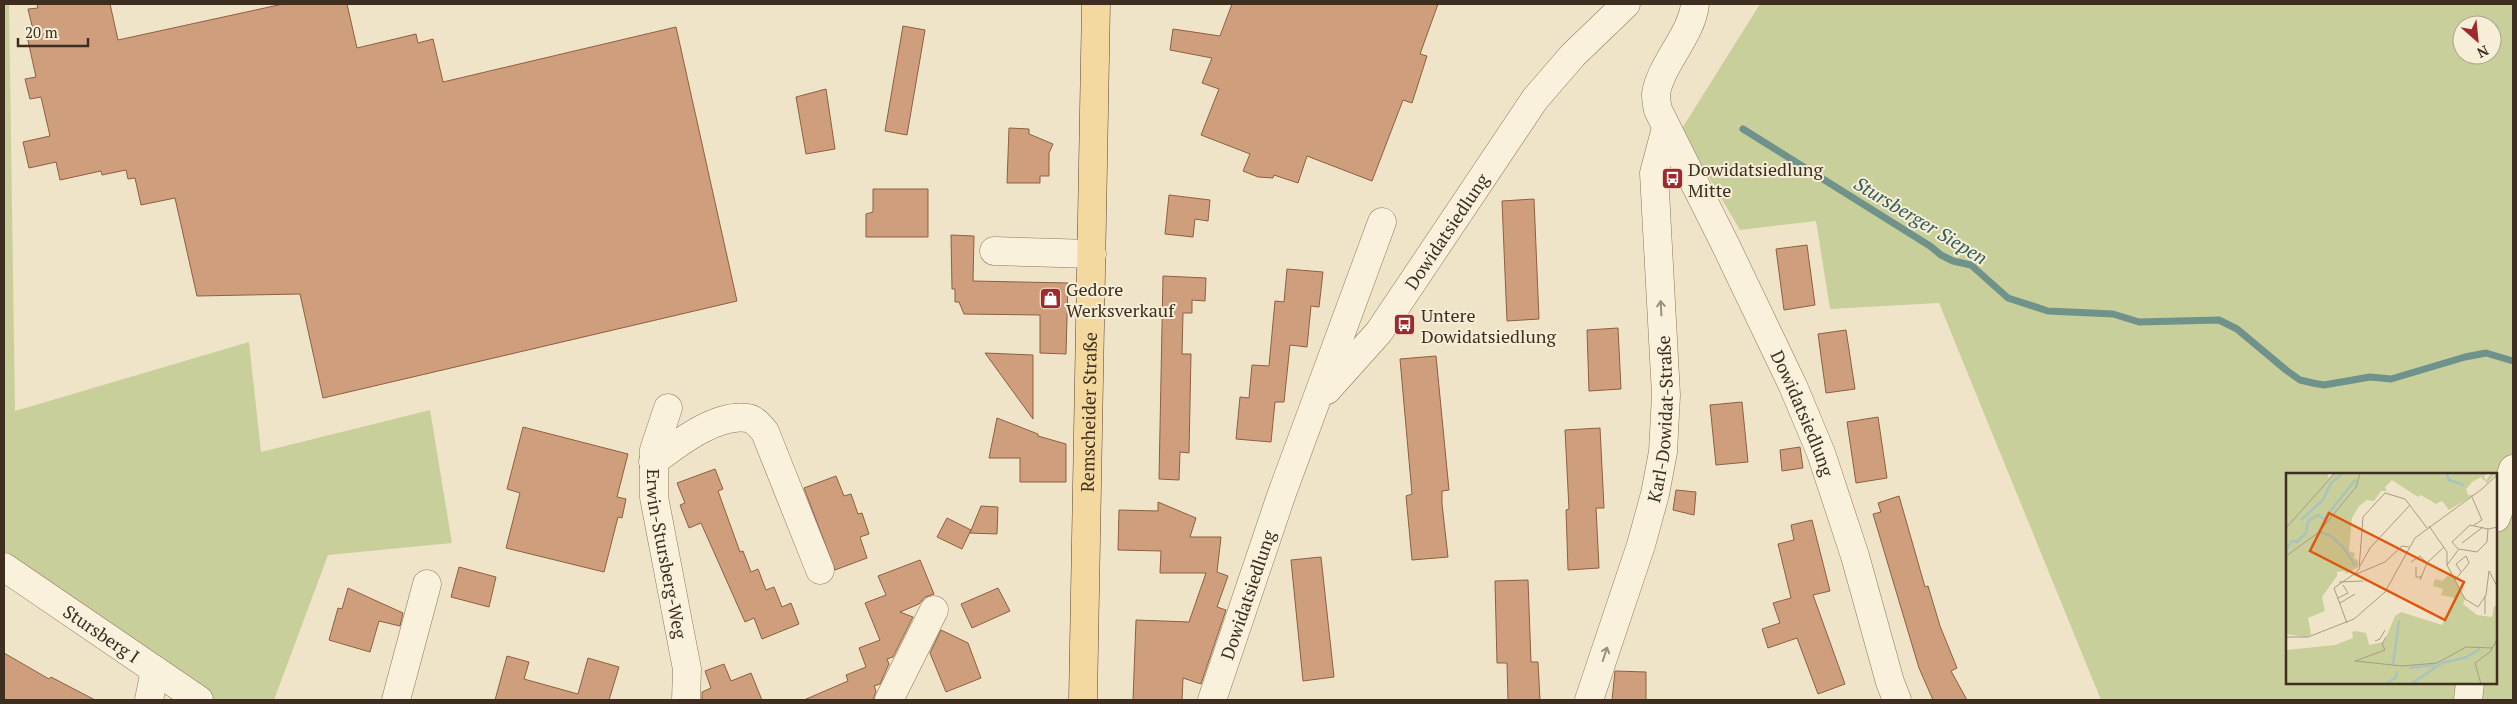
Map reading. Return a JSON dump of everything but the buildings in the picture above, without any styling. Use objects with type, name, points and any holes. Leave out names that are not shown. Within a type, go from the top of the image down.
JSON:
[{"type":"main road","name":"Remscheider Straße","points":[[1083,700],[1096,4]]},
{"type":"street","name":"Dowidatsiedlung","points":[[1212,700],[1281,496],[1317,402],[1379,332],[1535,99],[1573,55],[1626,4]]},
{"type":"street","name":"Dowidatsiedlung","points":[[1695,4],[1694,16],[1667,67],[1656,94],[1658,110],[1793,386],[1821,453],[1855,556],[1890,682],[1897,700]]},
{"type":"street","name":"Karl-Dowidat-Straße","points":[[1589,700],[1640,546],[1655,494],[1663,452],[1666,395],[1654,173],[1666,128]]},
{"type":"street","points":[[1317,402],[1382,222]]},
{"type":"street","points":[[994,251],[1092,254]]},
{"type":"street","name":"Erwin-Stursberg-Weg","points":[[668,408],[659,430],[653,462],[654,497],[686,669],[686,700]]},
{"type":"street","points":[[653,462],[698,429],[733,419],[748,418],[757,422],[765,432],[820,570]]},
{"type":"street","points":[[2497,515],[2513,469]]},
{"type":"street","name":"Stursberg I","points":[[4,568],[199,700]]},
{"type":"street","points":[[396,700],[427,584]]},
{"type":"street","points":[[889,700],[934,610]]},
{"type":"street","points":[[149,700],[155,670]]},
{"type":"street","points":[[2468,700],[2470,684]]},
{"type":"green space","points":[[4,4],[9,4],[15,411],[249,342],[261,452],[430,410],[452,543],[328,555],[274,700],[210,700],[4,555]]},
{"type":"green space","points":[[1760,4],[2513,4],[2513,700],[2101,700],[1939,303],[1830,309],[1816,221],[1740,230],[1681,130]]},
{"type":"waterway","name":"Stursberger Siepen","points":[[1743,129],[1930,246],[1941,255],[1953,261],[1971,265],[2008,298],[2048,311],[2113,314],[2139,322],[2219,320],[2237,329],[2300,380],[2324,385],[2370,377],[2391,379],[2465,357],[2486,353],[2513,361]]},
{"type":"place","name":"Dowidatsiedlung Mitte","points":[[1672,179]]},
{"type":"place","name":"Gedore Werksverkauf","points":[[1050,299]]},
{"type":"place","name":"Untere Dowidatsiedlung","points":[[1405,325]]}]
